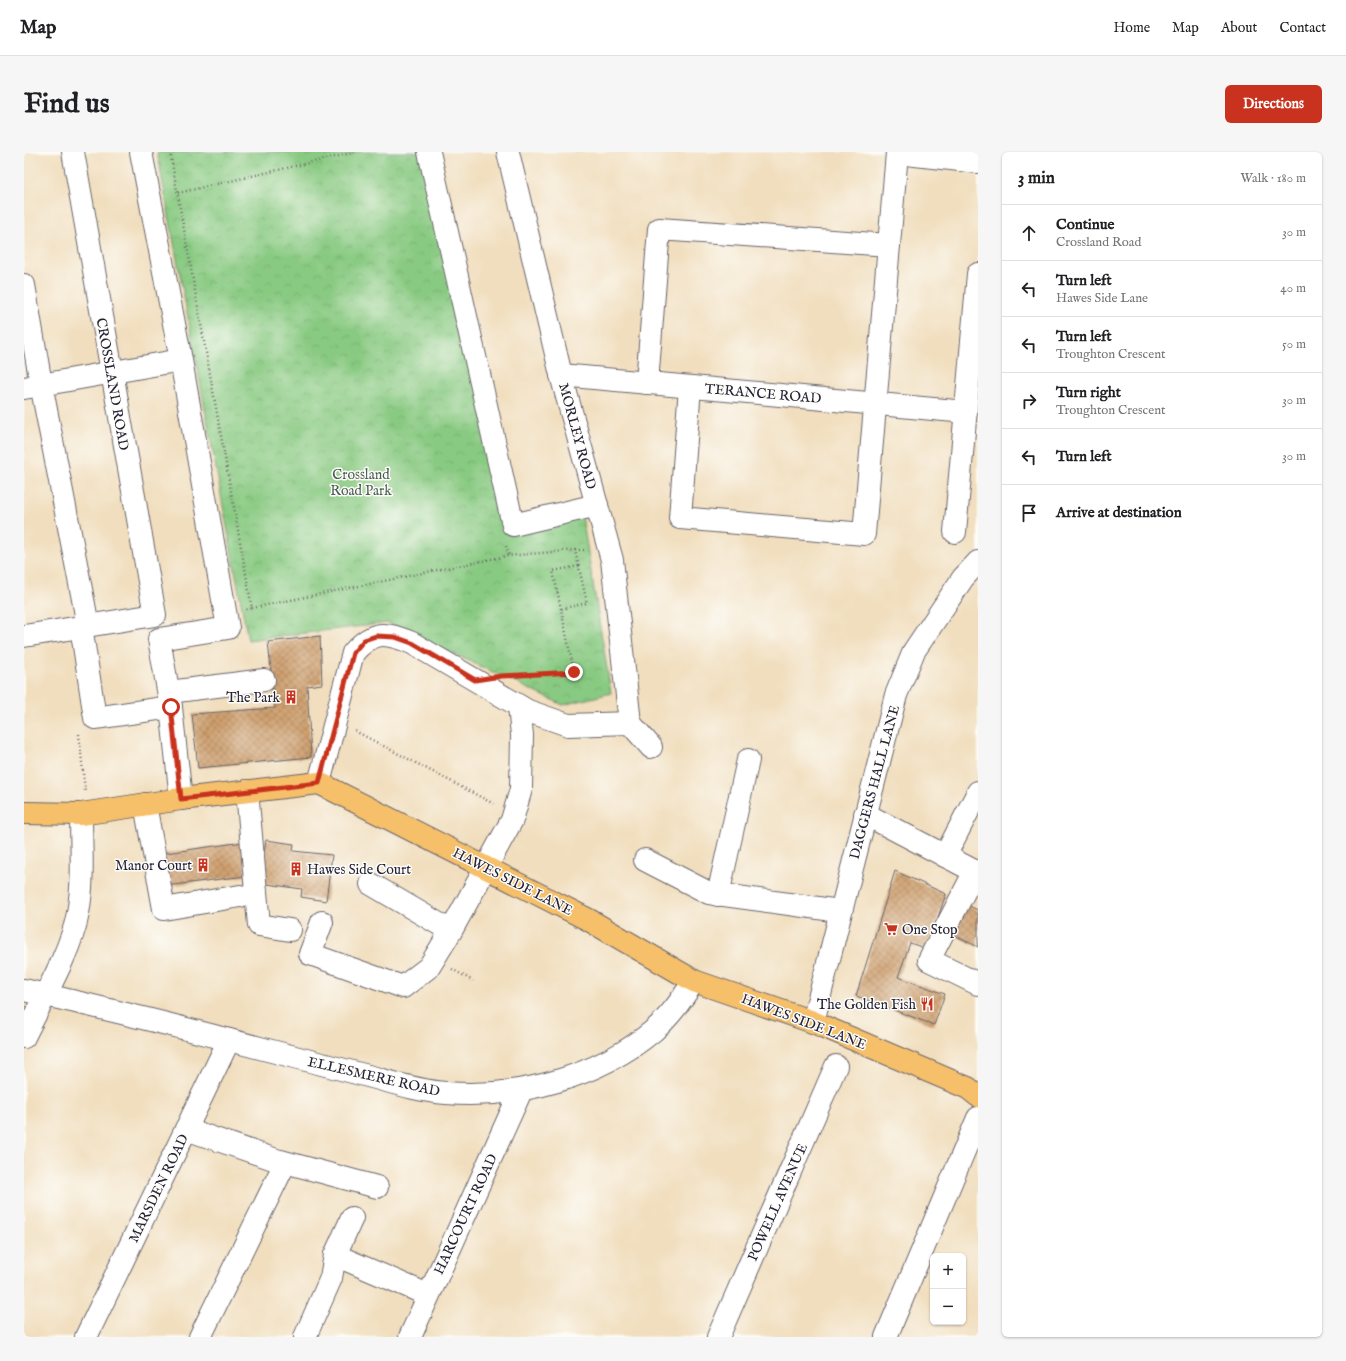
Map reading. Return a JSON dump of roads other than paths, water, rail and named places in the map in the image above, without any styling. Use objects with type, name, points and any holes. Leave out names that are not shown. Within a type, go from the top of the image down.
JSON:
[{"type":"main road","points":[[24,813],[84,814],[181,799],[319,783]]},
{"type":"main road","name":"HAWES SIDE LANE","points":[[319,783],[589,920],[694,982],[812,1022],[968,1088],[978,1096]]},
{"type":"street","name":"CROSSLAND ROAD","points":[[75,152],[110,371],[154,615],[85,625]]},
{"type":"street","points":[[141,152],[181,360],[228,628],[160,639],[170,700],[181,799]]},
{"type":"street","points":[[429,152],[514,525],[597,505]]},
{"type":"street","name":"MORLEY ROAD","points":[[508,152],[561,375],[612,560],[630,723]]},
{"type":"street","points":[[690,387],[680,518],[864,534],[897,154],[978,162]]},
{"type":"street","points":[[647,383],[659,228],[889,245]]},
{"type":"street","points":[[955,532],[978,274]]},
{"type":"street","points":[[24,285],[32,386],[85,625],[95,718],[264,680]]},
{"type":"street","points":[[32,386],[110,371],[181,360]]},
{"type":"street","name":"TERANCE ROAD","points":[[561,375],[966,412]]},
{"type":"street","name":"DAGGERS HALL LANE","points":[[812,1022],[896,695],[914,651],[963,578],[978,562]]},
{"type":"street","points":[[24,636],[85,625]]},
{"type":"street","points":[[319,783],[353,653],[364,640],[376,636],[395,637],[412,643],[528,711],[568,725],[630,723],[652,747]]},
{"type":"street","points":[[322,922],[310,954],[403,987],[429,967],[486,868],[513,814],[521,789],[522,735],[519,706]]},
{"type":"street","points":[[718,895],[748,760]]},
{"type":"street","points":[[247,791],[259,925],[290,930]]},
{"type":"street","points":[[945,856],[978,792]]},
{"type":"street","points":[[145,804],[164,910],[240,896]]},
{"type":"street","points":[[24,1036],[34,992],[70,940],[78,913],[82,880],[84,814]]},
{"type":"street","points":[[865,814],[976,872],[929,960],[978,984]]},
{"type":"street","points":[[645,860],[709,893],[840,911]]},
{"type":"street","points":[[371,884],[451,931]]},
{"type":"street","name":"ELLESMERE ROAD","points":[[34,992],[229,1040],[409,1087],[445,1093],[479,1094],[521,1091],[562,1080],[626,1050],[653,1031],[675,1009],[694,982]]},
{"type":"street","name":"MARSDEN ROAD","points":[[86,1337],[229,1040]]},
{"type":"street","name":"POWELL AVENUE","points":[[718,1337],[836,1066]]},
{"type":"street","name":"HARCOURT ROAD","points":[[410,1337],[521,1091]]},
{"type":"street","points":[[886,1337],[978,1118]]},
{"type":"street","points":[[186,1129],[281,1161],[377,1187]]},
{"type":"street","points":[[200,1337],[285,1163],[281,1161]]},
{"type":"street","points":[[305,1337],[331,1278],[335,1255],[352,1218]]},
{"type":"street","points":[[335,1255],[428,1295]]},
{"type":"place","name":"The Park","points":[[291,697]]},
{"type":"place","name":"Manor Court","points":[[203,865]]},
{"type":"place","name":"Hawes Side Court","points":[[296,869]]},
{"type":"place","name":"One Stop","points":[[891,929]]},
{"type":"place","name":"The Golden Fish","points":[[927,1004]]},
{"type":"park label","name":"Crossland Road Park","points":[[361,482]]}]
